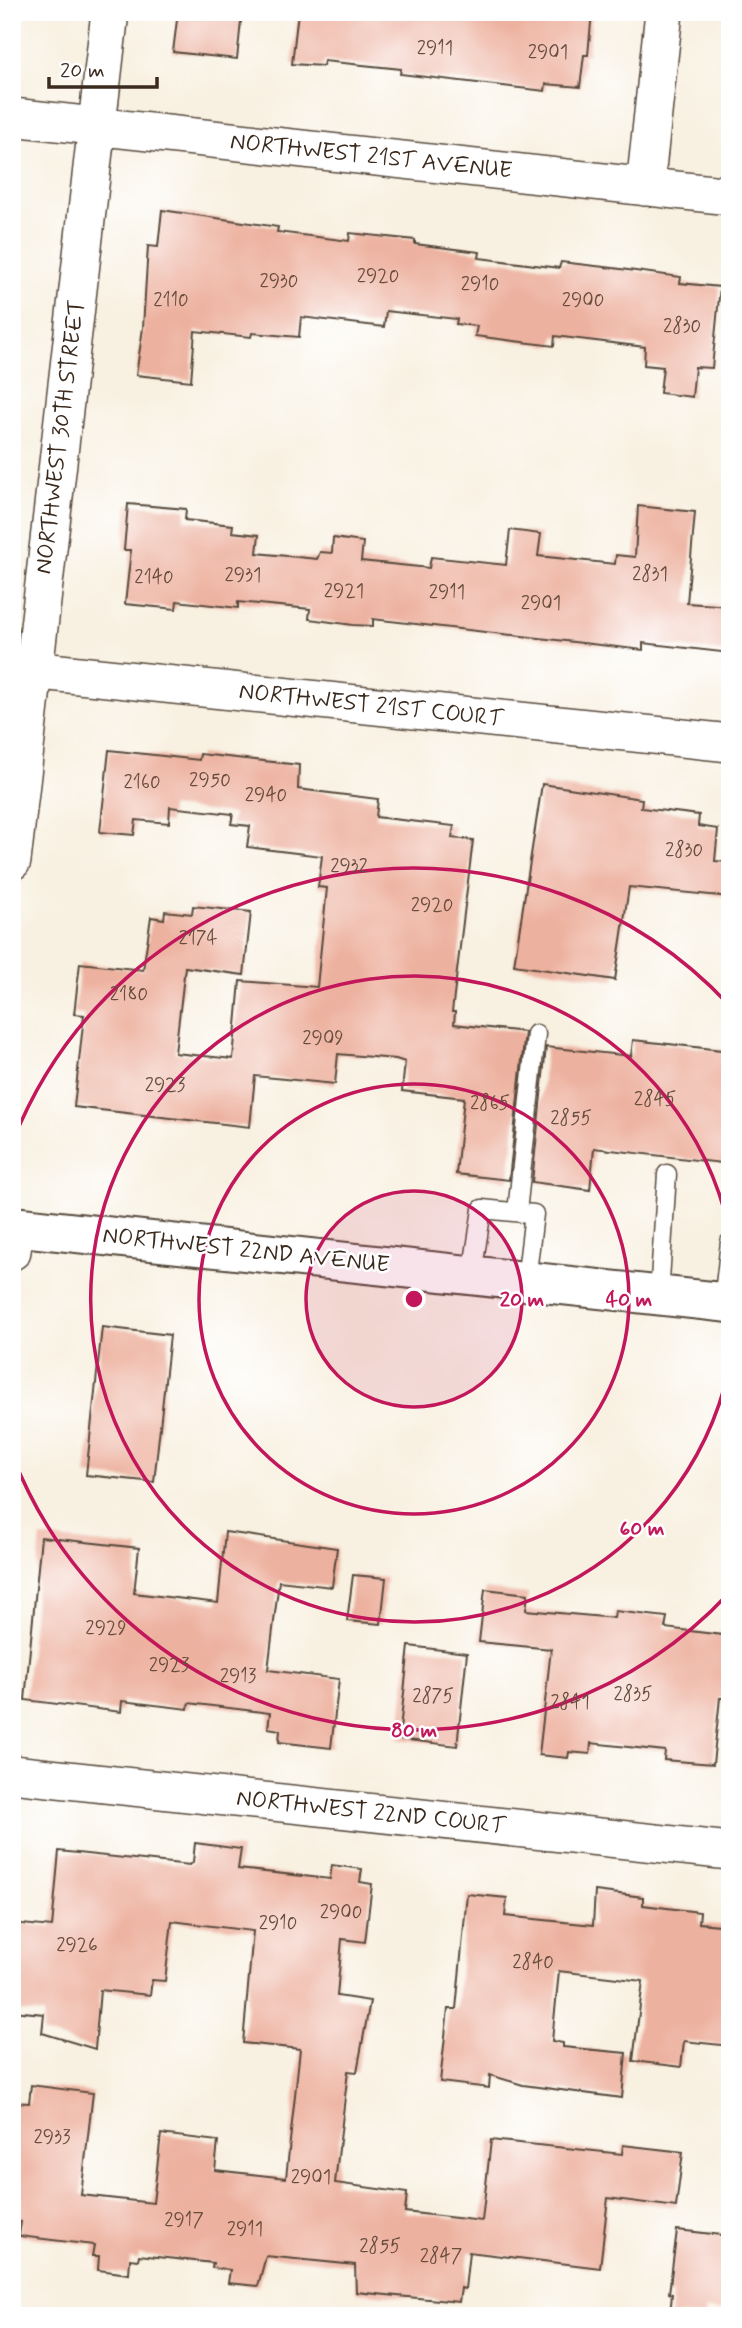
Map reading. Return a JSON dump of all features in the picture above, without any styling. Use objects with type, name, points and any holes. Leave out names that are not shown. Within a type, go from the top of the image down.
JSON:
[{"type":"main road","name":"NORTHWEST 22ND AVENUE","points":[[13,1235],[472,1275],[726,1303]]},
{"type":"street","name":"NORTHWEST 30TH STREET","points":[[12,861],[23,670],[97,127],[110,12]]},
{"type":"street","points":[[645,187],[664,12]]},
{"type":"street","name":"NORTHWEST 21ST AVENUE","points":[[12,117],[730,196]]},
{"type":"street","name":"NORTHWEST 21ST COURT","points":[[23,670],[730,743]]},
{"type":"street","name":"NORTHWEST 22ND COURT","points":[[12,1773],[730,1852]]},
{"type":"lane","points":[[517,1212],[536,1034]]},
{"type":"lane","points":[[659,1295],[667,1174]]},
{"type":"lane","points":[[472,1275],[482,1209],[517,1212],[534,1214],[526,1281]]},
{"type":"lane","points":[[726,1303],[730,1242]]},
{"type":"building","points":[[178,12],[242,12],[237,59],[173,52]]},
{"type":"building","points":[[298,12],[347,12],[406,18],[407,12],[592,12],[588,55],[584,55],[580,87],[546,84],[545,91],[400,74],[401,69],[324,61],[323,66],[292,64]]},
{"type":"building","points":[[162,210],[278,227],[277,232],[349,241],[350,233],[415,240],[415,244],[480,252],[479,258],[559,268],[561,262],[613,268],[681,277],[680,283],[720,287],[712,368],[695,367],[692,397],[660,393],[663,367],[644,365],[645,347],[555,336],[554,346],[475,336],[477,326],[456,324],[457,319],[386,311],[384,327],[301,317],[299,337],[252,333],[251,337],[195,331],[191,381],[136,375],[143,328],[148,246],[158,247]]},
{"type":"building","points":[[128,504],[186,509],[185,520],[233,525],[232,532],[259,535],[257,553],[317,559],[320,552],[332,553],[333,538],[363,542],[361,561],[429,568],[431,557],[506,565],[510,530],[541,534],[538,556],[615,564],[616,555],[635,557],[638,506],[695,512],[687,603],[730,606],[730,653],[643,643],[643,650],[373,619],[373,626],[353,625],[309,619],[310,609],[238,602],[238,608],[177,601],[176,609],[125,604],[131,550],[124,550]]},
{"type":"building","points":[[109,750],[199,760],[200,754],[299,765],[298,789],[378,799],[376,817],[454,826],[452,838],[473,840],[452,1012],[455,1012],[454,1024],[525,1032],[509,1180],[456,1174],[464,1098],[402,1091],[405,1062],[396,1059],[338,1054],[335,1084],[255,1076],[250,1127],[74,1107],[84,1015],[74,1014],[80,963],[143,970],[151,917],[164,919],[165,911],[192,914],[193,906],[251,912],[244,975],[185,967],[175,1053],[233,1059],[240,981],[317,987],[327,888],[318,887],[322,856],[247,847],[250,826],[231,824],[233,814],[170,807],[169,823],[136,820],[134,835],[100,832]]},
{"type":"building","points":[[542,784],[642,799],[641,808],[699,815],[698,826],[718,829],[715,861],[730,862],[730,897],[629,887],[615,980],[514,965]]},
{"type":"building","points":[[633,1040],[730,1051],[730,1164],[594,1148],[590,1190],[532,1182],[546,1047],[631,1056]]},
{"type":"building","points":[[102,1327],[170,1335],[154,1482],[86,1475]]},
{"type":"building","points":[[225,1532],[337,1548],[332,1587],[279,1581],[268,1670],[339,1679],[331,1748],[279,1742],[280,1730],[268,1728],[270,1713],[189,1703],[188,1709],[122,1701],[121,1712],[25,1700],[41,1537],[139,1548],[134,1593],[218,1603]]},
{"type":"building","points":[[353,1575],[386,1578],[381,1624],[347,1621]]},
{"type":"building","points":[[485,1589],[528,1594],[526,1610],[614,1618],[615,1611],[667,1617],[665,1628],[730,1636],[726,1698],[720,1698],[713,1764],[664,1760],[665,1751],[591,1743],[590,1754],[569,1752],[568,1758],[539,1755],[551,1649],[479,1642]]},
{"type":"building","points":[[409,1646],[467,1653],[457,1746],[399,1739]]},
{"type":"building","points":[[195,1843],[241,1849],[238,1869],[330,1879],[332,1865],[362,1869],[360,1882],[372,1884],[365,1942],[342,1939],[337,1996],[370,2001],[357,2072],[348,2071],[335,2183],[407,2193],[405,2212],[482,2221],[491,2140],[622,2154],[623,2145],[683,2152],[676,2207],[608,2198],[600,2268],[469,2252],[465,2289],[461,2288],[459,2302],[356,2292],[355,2265],[266,2256],[258,2286],[228,2283],[230,2270],[212,2268],[213,2263],[139,2255],[138,2260],[130,2259],[129,2274],[98,2270],[99,2256],[92,2256],[94,2245],[19,2236],[21,2222],[12,2221],[12,2102],[29,2103],[31,2085],[93,2093],[81,2195],[153,2203],[161,2134],[218,2141],[215,2170],[286,2178],[300,2049],[243,2043],[253,1931],[172,1921],[165,1981],[152,1980],[150,1995],[100,1990],[95,2049],[42,2033],[44,2014],[12,2011],[12,1923],[52,1927],[59,1851],[190,1865],[193,1862]]},
{"type":"building","points":[[595,1891],[643,1897],[643,1905],[700,1912],[699,1923],[730,1926],[730,2046],[684,2041],[681,2067],[633,2061],[643,1981],[559,1971],[552,2041],[563,2043],[563,2047],[626,2053],[622,2098],[523,2085],[490,2075],[489,2088],[440,2082],[448,2009],[456,2009],[467,1894],[507,1898],[505,1916],[593,1925]]},
{"type":"building","points":[[677,2230],[730,2236],[730,2267],[726,2267],[721,2311],[706,2310],[705,2316],[670,2316],[672,2294],[669,2293]]}]
